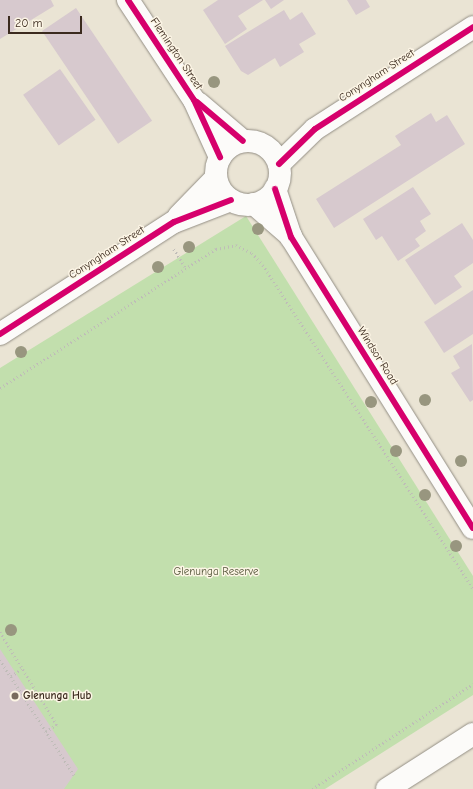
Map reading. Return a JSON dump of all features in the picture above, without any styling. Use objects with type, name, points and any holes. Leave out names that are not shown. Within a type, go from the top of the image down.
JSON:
[{"type":"street","name":"Flemington Street","points":[[128,0],[194,100],[220,157]]},
{"type":"street","name":"Conyngham Street","points":[[279,164],[315,129],[473,26]]},
{"type":"street","name":"Flemington Street","points":[[194,100],[254,143]]},
{"type":"street","name":"Conyngham Street","points":[[254,143],[315,129]]},
{"type":"street","points":[[254,143],[275,156],[279,164],[280,174],[275,189],[267,198],[254,204],[236,203],[220,189],[216,178],[220,157],[227,148],[254,143]]},
{"type":"street","name":"Conyngham Street","points":[[174,222],[216,178]]},
{"type":"street","name":"Windsor Road","points":[[275,189],[291,237],[473,528]]},
{"type":"street","name":"Conyngham Street","points":[[0,334],[174,222],[231,200]]},
{"type":"street","name":"Windsor Road","points":[[254,204],[291,237]]},
{"type":"street","points":[[387,789],[473,734]]},
{"type":"path","points":[[0,388],[216,249],[236,245],[252,253],[263,265],[473,588]]},
{"type":"path","points":[[173,249],[186,268]]},
{"type":"path","points":[[0,632],[26,673],[24,674],[57,725],[46,732]]},
{"type":"path","points":[[0,660],[74,775]]},
{"type":"path","points":[[10,676],[23,668]]},
{"type":"path","points":[[312,789],[473,684]]},
{"type":"green space","name":"Glenunga Reserve","points":[[246,216],[473,576],[473,695],[325,789],[0,789],[0,368]]},
{"type":"building","points":[[0,0],[51,0],[54,6],[0,39]]},
{"type":"building","points":[[218,0],[263,0],[238,16],[247,29],[225,44],[203,10]]},
{"type":"building","points":[[265,0],[284,0],[271,9]]},
{"type":"building","points":[[347,0],[366,0],[370,7],[356,15]]},
{"type":"building","points":[[76,8],[152,121],[118,144],[42,31]]},
{"type":"building","points":[[284,10],[290,20],[302,12],[316,34],[299,44],[304,52],[280,67],[275,58],[248,75],[241,71],[225,46]]},
{"type":"building","points":[[60,69],[96,120],[59,146],[23,95]]},
{"type":"building","points":[[431,113],[436,122],[447,115],[465,144],[334,228],[316,199],[401,145],[395,136]]},
{"type":"building","points":[[413,187],[431,214],[420,221],[426,231],[415,239],[420,246],[398,261],[382,236],[376,240],[363,219]]},
{"type":"building","points":[[462,223],[473,240],[473,263],[454,276],[462,287],[435,305],[405,260]]},
{"type":"building","points":[[473,290],[473,334],[444,353],[424,322]]},
{"type":"building","points":[[472,344],[473,400],[470,402],[451,373],[460,368],[453,356]]},
{"type":"building","name":"Glenunga Hub","points":[[0,649],[78,769],[64,789],[0,789]]},
{"type":"cycle path","points":[[128,0],[194,100],[220,157]]},
{"type":"cycle path","points":[[279,164],[315,129],[473,27]]},
{"type":"cycle path","points":[[197,102],[243,141]]},
{"type":"cycle path","points":[[275,189],[291,237],[473,528]]},
{"type":"cycle path","points":[[0,334],[174,222],[231,200]]},
{"type":"place","name":"Glenunga Hub","points":[[15,696]]}]
